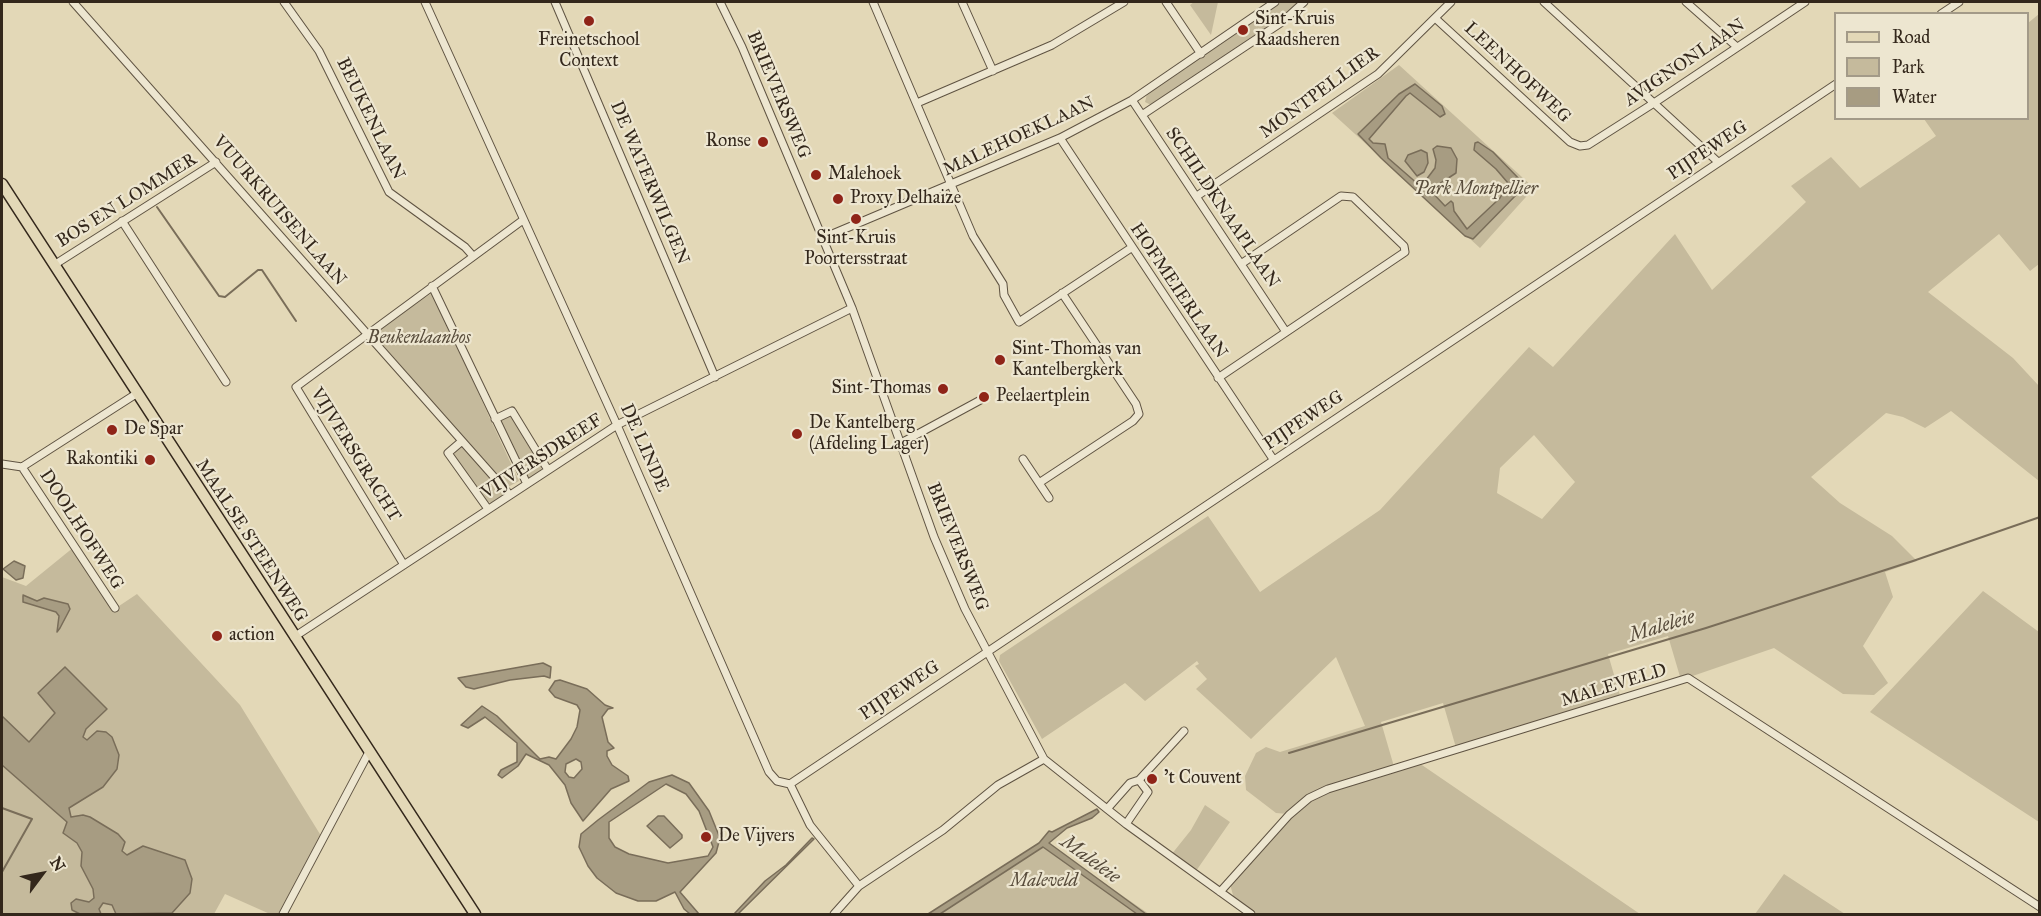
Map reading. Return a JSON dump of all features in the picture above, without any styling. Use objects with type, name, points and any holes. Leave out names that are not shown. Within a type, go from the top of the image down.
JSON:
[{"type":"main road","name":"MAALSE STEENWEG","points":[[2,184],[475,915]]},
{"type":"street","name":"VUURKRUISENLAAN","points":[[73,2],[510,495]]},
{"type":"street","name":"BEUKENLAAN","points":[[284,2],[319,51],[389,192],[465,247],[473,256]]},
{"type":"street","name":"DE LINDE","points":[[425,2],[617,425],[769,771],[777,782],[790,784],[810,825],[859,886]]},
{"type":"street","name":"DE WATERWILGEN","points":[[555,2],[715,377]]},
{"type":"street","name":"BRIEVERSWEG","points":[[720,2],[742,46],[852,308],[934,537],[985,652],[1044,759],[1126,824],[1220,892]]},
{"type":"street","points":[[873,2],[973,236],[1003,284],[1004,295],[1019,322],[1131,248]]},
{"type":"street","points":[[962,2],[993,72]]},
{"type":"street","points":[[917,103],[1052,45],[1124,2]]},
{"type":"street","points":[[1166,2],[1201,54]]},
{"type":"street","name":"MALEHOEKLAAN","points":[[823,238],[1060,138],[1132,100],[1275,2]]},
{"type":"street","points":[[1142,115],[1282,22],[1304,2]]},
{"type":"street","name":"MONTPELLIER","points":[[1197,196],[1378,74],[1451,2]]},
{"type":"street","points":[[1544,2],[1718,162]]},
{"type":"street","points":[[1686,2],[1737,47]]},
{"type":"street","name":"AVIGNONLAAN","points":[[1580,146],[1588,145],[1654,103],[1805,2]]},
{"type":"street","points":[[1944,12],[1959,2]]},
{"type":"street","name":"LEENHOFWEG","points":[[1435,18],[1570,142],[1580,146]]},
{"type":"street","name":"PIJPEWEG","points":[[790,784],[1834,85]]},
{"type":"street","name":"SCHILDKNAAPLAAN","points":[[1132,100],[1286,332]]},
{"type":"street","name":"HOFMEIERLAAN","points":[[1060,138],[1273,459]]},
{"type":"street","name":"BOS EN LOMMER","points":[[54,265],[216,162]]},
{"type":"street","points":[[1218,378],[1405,252],[1404,246],[1353,197],[1341,196],[1241,264]]},
{"type":"street","name":"VIJVERSGRACHT","points":[[404,565],[296,387],[523,220]]},
{"type":"street","points":[[122,221],[226,382]]},
{"type":"street","points":[[432,286],[527,484]]},
{"type":"street","points":[[1040,483],[1133,421],[1138,414],[1137,404],[1062,293]]},
{"type":"street","name":"VIJVERSDREEF","points":[[294,637],[617,425],[852,308]]},
{"type":"street","points":[[2,464],[22,467],[136,394]]},
{"type":"street","points":[[901,443],[986,397]]},
{"type":"street","points":[[495,419],[512,411],[548,470]]},
{"type":"street","points":[[462,441],[448,453],[488,509]]},
{"type":"street","points":[[1023,459],[1049,498]]},
{"type":"street","name":"DOOLHOFWEG","points":[[22,467],[115,608]]},
{"type":"street","name":"MALEVELD","points":[[1220,892],[1289,815],[1308,798],[1328,789],[1688,678],[2040,907]]},
{"type":"street","points":[[1107,809],[1130,783],[1139,780],[1184,731]]},
{"type":"street","points":[[283,915],[369,752]]},
{"type":"street","points":[[834,915],[859,886],[943,830],[998,785],[1044,759]]},
{"type":"street","points":[[1126,824],[1148,792],[1139,780]]},
{"type":"street","points":[[1220,892],[1251,915]]},
{"type":"green space","points":[[1194,2],[1218,2],[1211,35],[1190,5]]},
{"type":"green space","points":[[1281,2],[1300,2],[1259,35],[1151,105],[1145,102],[1147,94]]},
{"type":"green space","points":[[2039,14],[2039,264],[2030,271],[1999,234],[1928,292],[2013,358],[2039,386],[2039,481],[1951,411],[1925,428],[1903,417],[1886,413],[1811,477],[1840,503],[1892,536],[1917,561],[1885,572],[1893,597],[1863,646],[1888,683],[1874,695],[1843,694],[1774,648],[1681,680],[1668,636],[1608,654],[1621,699],[1457,751],[1443,703],[1381,722],[1395,770],[1419,763],[1640,914],[1256,914],[1234,899],[1230,884],[1288,814],[1276,813],[1246,790],[1245,776],[1256,753],[1266,747],[1280,752],[1365,726],[1336,657],[1251,739],[1196,689],[1207,679],[1195,666],[1199,664],[1197,661],[1145,701],[1125,683],[1042,739],[999,661],[1000,655],[1208,516],[1260,592],[1380,510],[1529,347],[1553,367],[1675,234],[1712,290],[1806,202],[1791,186],[1831,157],[1860,188],[1936,136],[1925,120],[2029,120],[2029,22]],"holes":[[[1534,435],[1575,482],[1542,519],[1497,493],[1500,468]]]},
{"type":"green space","name":"Park Montpellier","points":[[1399,65],[1534,188],[1480,248],[1332,113]]},
{"type":"green space","name":"Beukenlaanbos","points":[[432,293],[519,481],[506,488],[373,333]]},
{"type":"green space","points":[[507,415],[511,417],[542,466],[532,478],[526,477],[500,421]]},
{"type":"green space","points":[[463,446],[502,491],[502,496],[493,504],[486,501],[454,455],[457,448]]},
{"type":"green space","points":[[74,547],[116,608],[137,594],[240,705],[323,839],[283,914],[270,914],[225,894],[214,914],[2,914],[2,577],[26,586]]},
{"type":"green space","points":[[1983,591],[2039,632],[2039,822],[1870,712]]},
{"type":"green space","points":[[1205,805],[1230,822],[1196,871],[1171,855],[1191,830]]},
{"type":"green space","name":"Maleveld","points":[[1045,842],[1149,914],[932,914]]},
{"type":"green space","points":[[1784,874],[1845,914],[1755,914]]},
{"type":"water","points":[[1415,84],[1442,106],[1445,114],[1440,117],[1410,93],[1406,96],[1369,139],[1373,143],[1385,144],[1388,158],[1419,185],[1423,184],[1435,168],[1436,160],[1433,149],[1437,146],[1451,148],[1457,159],[1456,173],[1430,190],[1445,206],[1451,201],[1453,203],[1454,211],[1467,229],[1500,198],[1508,183],[1474,150],[1475,143],[1478,142],[1493,152],[1524,184],[1473,239],[1465,236],[1358,134],[1399,94]]},
{"type":"water","points":[[1421,150],[1427,153],[1428,163],[1424,172],[1417,176],[1405,161],[1408,155]]},
{"type":"water","points":[[14,561],[25,566],[23,578],[16,580],[3,569]]},
{"type":"water","points":[[23,595],[37,601],[44,598],[68,604],[70,609],[57,632],[59,616],[56,612],[23,602]]},
{"type":"water","points":[[543,663],[551,667],[550,678],[544,676],[510,680],[474,689],[466,687],[458,678]]},
{"type":"water","points":[[65,667],[107,709],[86,729],[83,737],[87,740],[97,731],[106,732],[112,737],[119,755],[117,769],[103,787],[69,808],[71,817],[83,815],[90,817],[118,834],[125,842],[122,851],[127,855],[143,846],[185,860],[192,879],[190,893],[172,913],[116,914],[112,905],[103,903],[99,909],[101,914],[80,914],[72,910],[71,903],[76,899],[89,902],[94,898],[93,889],[81,866],[82,852],[77,843],[63,833],[67,822],[2,765],[2,716],[29,742],[55,713],[38,693]]},
{"type":"water","points":[[560,680],[587,689],[605,705],[613,708],[608,709],[602,717],[608,742],[614,748],[607,751],[607,756],[612,765],[628,776],[629,781],[611,789],[583,821],[571,803],[565,785],[549,765],[526,754],[518,766],[502,778],[498,775],[501,770],[517,762],[517,743],[485,717],[468,728],[461,725],[482,706],[497,716],[540,759],[549,757],[556,759],[577,727],[580,710],[577,705],[555,697],[549,690],[555,681]],"holes":[[[576,759],[581,762],[582,769],[574,778],[569,777],[565,772],[566,764]]]},
{"type":"water","points":[[672,775],[689,783],[709,811],[720,838],[716,853],[680,892],[699,914],[690,914],[684,909],[675,892],[656,901],[638,901],[616,893],[597,878],[579,847],[581,834],[649,782]],"holes":[[[666,784],[686,794],[699,811],[713,847],[708,856],[668,863],[629,854],[615,847],[609,838],[609,822]]]},
{"type":"water","points":[[1097,809],[1099,812],[1092,818],[1067,828],[1049,843],[1146,914],[1137,914],[1043,847],[940,914],[928,914],[1039,843],[1049,831],[1052,832]]},
{"type":"water","points":[[658,816],[664,816],[682,835],[682,838],[670,848],[647,826]]},
{"type":"water","points":[[812,838],[814,839],[738,914],[734,914],[765,881],[786,865]]},
{"type":"waterway","points":[[157,207],[219,296],[225,297],[258,270],[262,270],[296,321]]},
{"type":"waterway","name":"Maleleie","points":[[1289,753],[1706,628],[2040,517]]},
{"type":"waterway","name":"Maleleie","points":[[2,808],[32,819],[2,872]]},
{"type":"place","name":"Freinetschool Context","points":[[589,21]]},
{"type":"place","name":"Sint-Kruis Raadsheren","points":[[1243,30]]},
{"type":"place","name":"Ronse","points":[[763,142]]},
{"type":"place","name":"Malehoek","points":[[816,175]]},
{"type":"place","name":"Proxy Delhaize","points":[[838,199]]},
{"type":"place","name":"Sint-Kruis Poortersstraat","points":[[856,219]]},
{"type":"place","name":"Sint-Thomas van Kantelbergkerk","points":[[1000,360]]},
{"type":"place","name":"Sint-Thomas","points":[[943,389]]},
{"type":"place","name":"Peelaertplein","points":[[984,397]]},
{"type":"place","name":"De Spar","points":[[112,430]]},
{"type":"place","name":"De Kantelberg (Afdeling Lager)","points":[[797,434]]},
{"type":"place","name":"Rakontiki","points":[[150,460]]},
{"type":"place","name":"action","points":[[217,636]]},
{"type":"place","name":"'t Couvent","points":[[1152,779]]},
{"type":"place","name":"De Vijvers","points":[[706,837]]}]
